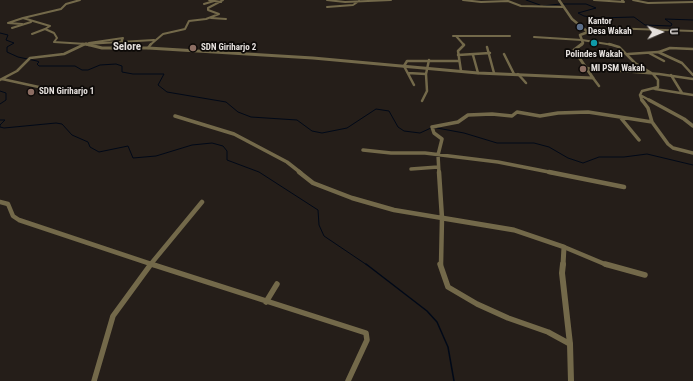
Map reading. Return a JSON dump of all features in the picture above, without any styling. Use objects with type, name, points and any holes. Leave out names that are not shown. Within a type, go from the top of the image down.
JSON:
[{"type":"street","points":[[22,24],[8,23],[34,14],[61,9],[65,5],[80,0]]},
{"type":"street","points":[[209,0],[222,1]]},
{"type":"street","points":[[327,0],[391,0]]},
{"type":"street","points":[[327,7],[353,5],[360,0]]},
{"type":"street","points":[[463,0],[481,2],[508,1],[521,6],[534,7],[562,5]]},
{"type":"street","points":[[559,0],[572,19],[588,32]]},
{"type":"street","points":[[594,0],[624,2],[622,0]]},
{"type":"street","points":[[633,0],[648,2],[693,2]]},
{"type":"street","points":[[204,4],[214,1]]},
{"type":"street","points":[[210,18],[220,13],[209,10],[208,8],[222,1]]},
{"type":"street","points":[[353,5],[354,9]]},
{"type":"street","points":[[23,18],[32,22],[50,26],[32,34]]},
{"type":"street","points":[[148,48],[154,40],[163,34],[185,29],[188,26],[187,22],[189,21],[210,18],[226,19]]},
{"type":"street","points":[[12,28],[32,22]]},
{"type":"street","points":[[599,86],[574,50],[583,43],[580,35],[588,32],[602,31],[606,28],[693,31]]},
{"type":"street","points":[[45,29],[54,33],[57,38],[54,42],[85,44],[154,40]]},
{"type":"street","points":[[461,71],[458,51],[464,45],[455,36],[510,36]]},
{"type":"street","points":[[534,37],[582,40],[611,44],[619,47],[628,54],[635,63],[653,74],[658,80],[659,85],[655,89]]},
{"type":"street","points":[[1,79],[17,72],[29,59],[64,54],[96,40],[123,38],[121,42]]},
{"type":"street","points":[[85,44],[102,48],[148,48],[404,66],[478,73],[593,78]]},
{"type":"street","points":[[487,47],[490,53],[494,73]]},
{"type":"street","points":[[628,54],[658,52],[670,48],[693,50]]},
{"type":"street","points":[[658,52],[668,55],[682,63],[693,76]]},
{"type":"street","points":[[458,55],[490,53]]},
{"type":"street","points":[[649,53],[664,61]]},
{"type":"street","points":[[504,54],[514,74]]},
{"type":"street","points":[[474,55],[478,73]]},
{"type":"street","points":[[422,102],[427,91],[426,74],[429,60]]},
{"type":"street","points":[[404,66],[407,61],[459,61]]},
{"type":"street","points":[[404,66],[414,85]]},
{"type":"street","points":[[586,68],[693,79]]},
{"type":"street","points":[[408,73],[426,74]]},
{"type":"street","points":[[518,74],[526,83]]},
{"type":"street","points":[[671,76],[682,94]]},
{"type":"street","points":[[1,79],[48,89]]},
{"type":"street","points":[[640,95],[642,91],[655,89],[693,95]]},
{"type":"street","points":[[640,95],[642,101],[648,108],[652,122],[670,146],[693,153]]},
{"type":"street","points":[[640,95],[684,119],[693,126]]},
{"type":"street","points":[[570,344],[548,332],[508,318],[477,304],[448,287],[440,263],[442,218],[438,155],[442,139],[432,128],[458,122],[468,115],[492,114],[510,116],[517,112],[540,116],[558,113],[588,112],[652,122]]},
{"type":"street","points":[[175,116],[234,134],[287,162],[313,183],[352,198],[394,210],[514,230],[564,247],[613,267],[645,275]]},
{"type":"street","points":[[619,117],[639,140]]},
{"type":"street","points":[[363,150],[438,155],[536,168],[590,182],[624,187]]},
{"type":"street","points":[[411,168],[438,167]]},
{"type":"street","points":[[0,202],[8,204],[13,216],[19,220],[266,302],[366,333],[367,340],[365,348],[348,381]]},
{"type":"street","points":[[94,381],[113,316],[151,264],[202,202]]},
{"type":"street","points":[[564,247],[562,273],[570,344],[571,381]]},
{"type":"street","points":[[266,302],[278,284]]},
{"type":"waterway","points":[[526,0],[540,5]]},
{"type":"waterway","points":[[543,6],[560,4]]},
{"type":"waterway","points":[[563,4],[586,4],[596,8],[578,13],[584,16],[598,18],[634,17],[645,25],[671,26],[672,24],[665,19],[693,20]]},
{"type":"waterway","points":[[0,33],[8,35],[6,40],[14,43],[7,47],[7,52],[18,57],[37,61],[39,62],[37,64],[39,66],[75,66],[82,70],[88,70],[100,65],[116,64],[122,66],[122,72],[133,74],[164,74],[158,85],[167,92],[226,102],[238,112],[251,117],[297,120],[312,131],[322,133],[347,128],[376,109],[389,111],[398,127],[404,131],[420,133],[431,128]]},
{"type":"waterway","points":[[0,91],[6,93],[6,100],[0,104]]},
{"type":"waterway","points":[[0,120],[5,120],[0,125],[0,127],[4,128],[56,123],[62,124],[72,135],[88,142],[90,147],[99,152],[128,146],[133,158],[156,156],[192,145],[212,143],[223,146],[227,151],[227,160],[259,172],[318,210],[319,225],[324,236],[367,265]]},
{"type":"waterway","points":[[437,128],[464,133],[497,143],[534,143],[549,147],[568,158],[583,163],[599,157],[624,157],[647,154],[693,165]]},
{"type":"waterway","points":[[366,264],[427,311],[437,322],[448,347],[454,381]]},
{"type":"place","name":"Kantor Desa Wakah","points":[[580,27]]},
{"type":"place","name":"Polindes Wakah","points":[[594,43]]},
{"type":"place","name":"SDN Giriharjo 2","points":[[193,48]]},
{"type":"place","name":"MI PSM Wakah","points":[[583,69]]},
{"type":"place","name":"SDN Giriharjo 1","points":[[31,92]]},
{"type":"district","name":"Selore","points":[[127,47]]}]
